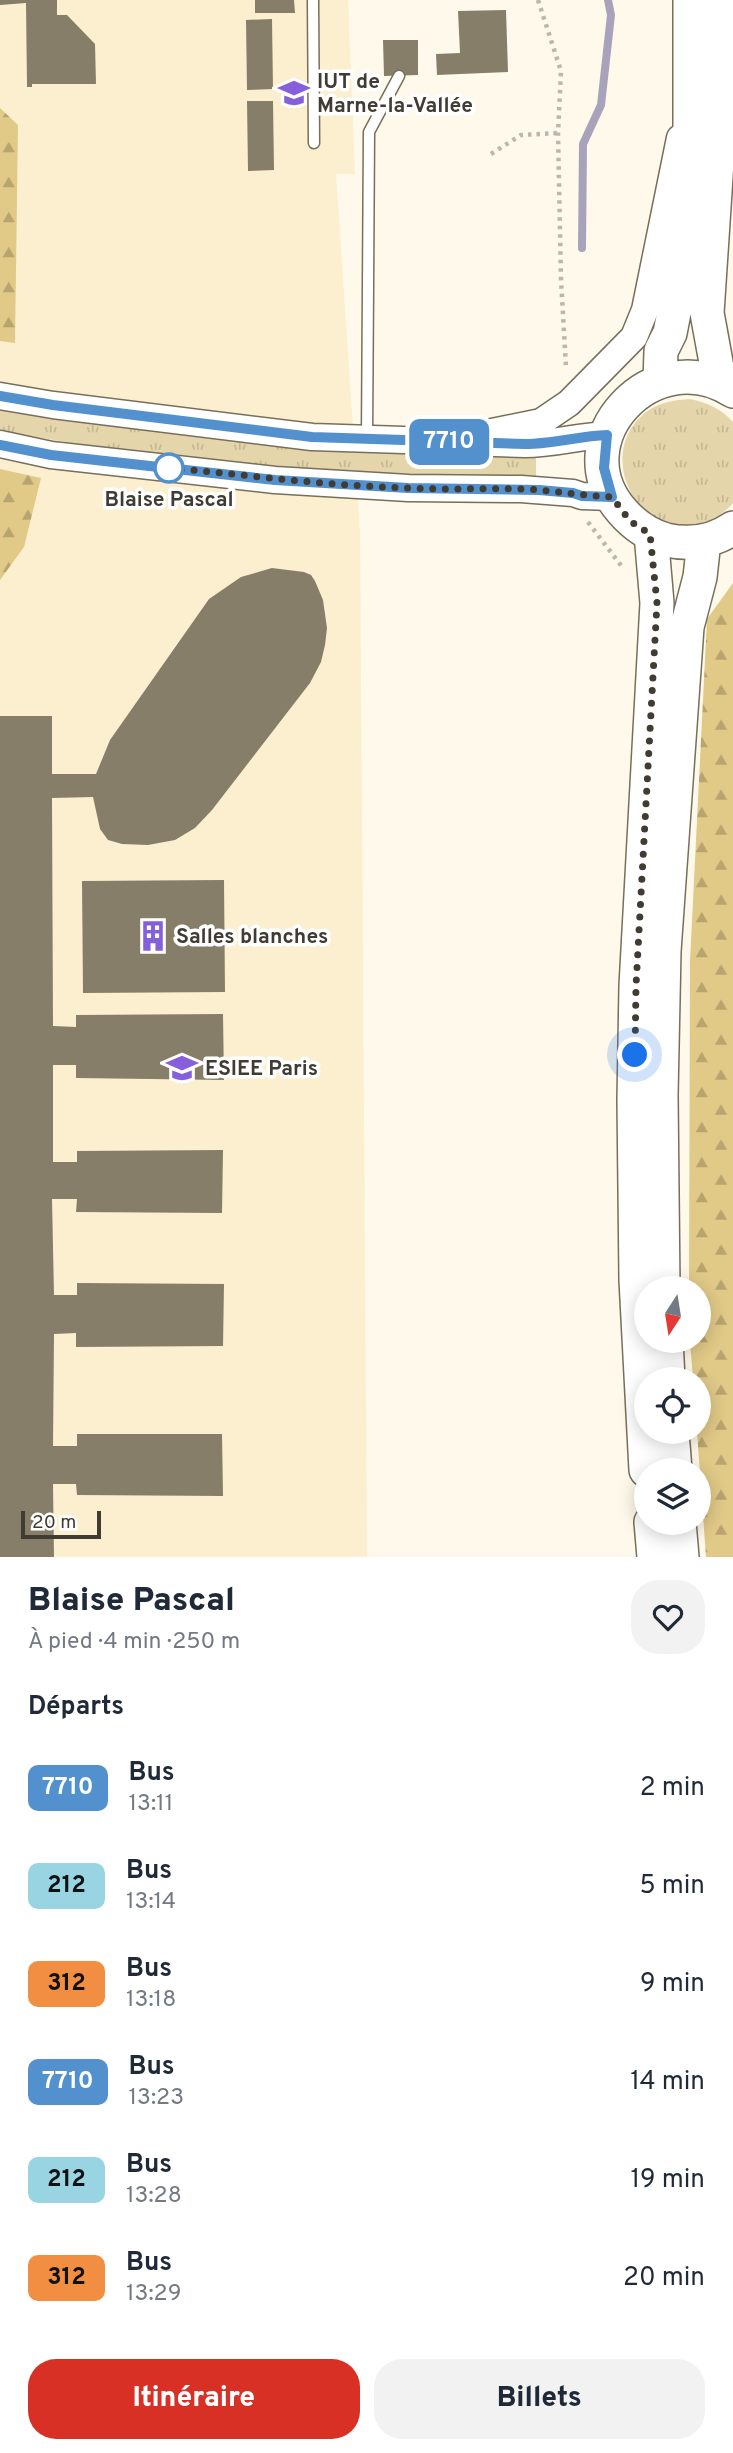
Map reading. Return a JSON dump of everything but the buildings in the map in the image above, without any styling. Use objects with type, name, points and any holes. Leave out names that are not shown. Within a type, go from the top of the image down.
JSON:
[{"type":"main road","points":[[660,381],[661,351],[670,333],[679,288],[690,197],[690,0]]},
{"type":"main road","points":[[722,0],[720,116],[707,313],[727,387]]},
{"type":"main road","points":[[718,534],[675,541],[650,534],[630,521],[612,497],[604,468],[607,435],[615,415],[635,394],[660,381],[692,377],[727,387]]},
{"type":"main road","points":[[645,1458],[636,1279],[635,1100],[636,986],[657,603],[650,534]]},
{"type":"main road","points":[[663,1276],[661,1095],[664,951],[687,627],[701,577],[718,534]]},
{"type":"main road","points":[[652,1535],[653,1557]]},
{"type":"main road","points":[[680,1535],[682,1557]]},
{"type":"street","points":[[403,440],[492,432],[541,422],[569,403],[634,337],[645,310],[690,81]]},
{"type":"street","points":[[0,396],[312,437],[553,444],[578,436],[607,435]]},
{"type":"street","points":[[0,444],[51,455],[275,480],[408,488],[521,489],[612,497]]},
{"type":"lane","points":[[313,0],[314,143]]},
{"type":"lane","points":[[367,439],[369,132],[399,76]]},
{"type":"path","points":[[538,0],[561,71],[558,133],[566,367]]},
{"type":"path","points":[[491,154],[521,135],[558,133]]},
{"type":"shaded area","name":"ESIEE Paris","points":[[0,0],[348,0],[355,174],[336,174],[360,533],[367,1557],[0,1557]]},
{"type":"green space","points":[[0,108],[18,125],[15,343],[0,341]]},
{"type":"green space","points":[[690,399],[713,407],[733,422],[733,503],[712,519],[686,525],[665,522],[648,512],[634,498],[626,481],[622,462],[625,443],[633,425],[649,410],[668,402]]},
{"type":"green space","points":[[0,407],[208,439],[292,447],[536,454],[536,477],[336,473],[168,457],[0,431]]},
{"type":"green space","points":[[0,469],[41,478],[24,547],[0,580]]},
{"type":"green space","points":[[733,583],[733,1557],[706,1557],[704,1535],[711,1535],[711,1458],[699,1458],[698,1444],[711,1444],[711,1367],[692,1367],[691,1353],[711,1353],[711,1276],[689,1276],[690,961],[707,619]]},
{"type":"waterway","points":[[582,248],[583,144],[601,105],[611,15],[608,0]]},
{"type":"bus line","name":"7710","points":[[0,396],[157,419],[312,437],[553,444],[578,436],[607,435],[603,459],[606,482],[612,497],[521,489],[408,488],[275,480],[51,455],[0,445]]},
{"type":"place","name":"IUT de Marne-la-Vallée","points":[[294,93]]},
{"type":"place","name":"Blaise Pascal","points":[[169,468]]},
{"type":"place","name":"Salles blanches","points":[[153,936]]},
{"type":"place","name":"ESIEE Paris","points":[[182,1068]]},
{"type":"route","points":[[169,468],[275,480],[408,488],[521,489],[612,497],[630,521],[650,534],[657,603],[636,986],[635,1055]]}]
